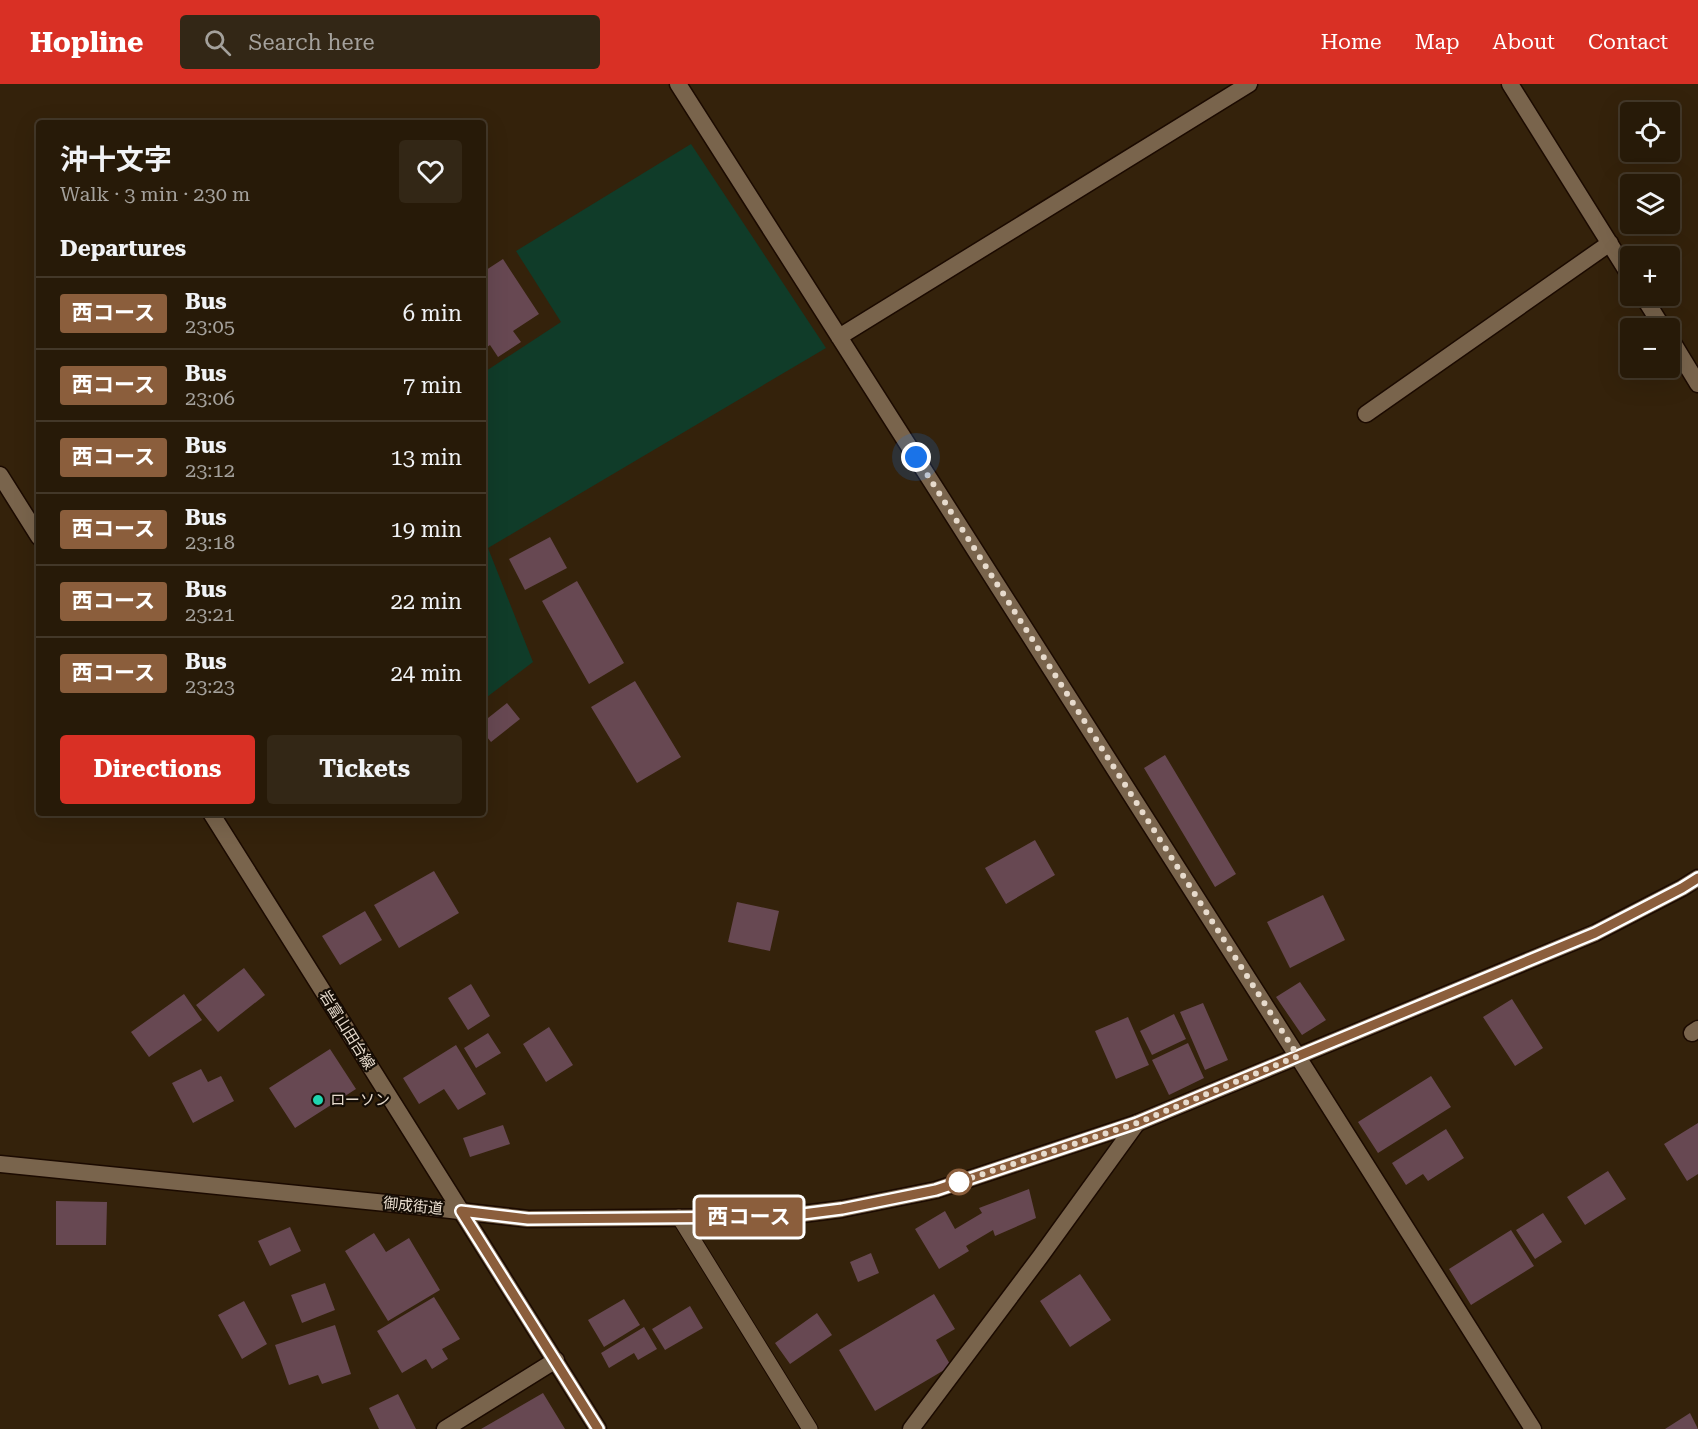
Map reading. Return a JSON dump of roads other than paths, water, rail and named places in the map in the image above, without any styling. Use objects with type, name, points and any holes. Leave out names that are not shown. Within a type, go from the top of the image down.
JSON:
[{"type":"street","points":[[678,84],[1533,1429]]},
{"type":"street","points":[[839,337],[1249,84]]},
{"type":"street","points":[[1510,84],[1620,260]]},
{"type":"street","points":[[1366,414],[1610,243]]},
{"type":"street","points":[[1680,354],[1698,384]]},
{"type":"street","points":[[0,475],[36,532]]},
{"type":"street","name":"岩富山田台線","points":[[213,816],[598,1429]]},
{"type":"street","name":"御成街道","points":[[0,1164],[528,1219],[779,1217],[842,1209],[936,1190],[1137,1123],[1595,933],[1698,878]]},
{"type":"street","points":[[911,1429],[1137,1123]]},
{"type":"street","points":[[445,1429],[556,1360]]},
{"type":"lane","points":[[679,1217],[810,1429]]},
{"type":"place","name":"ローソン","points":[[318,1100]]}]
